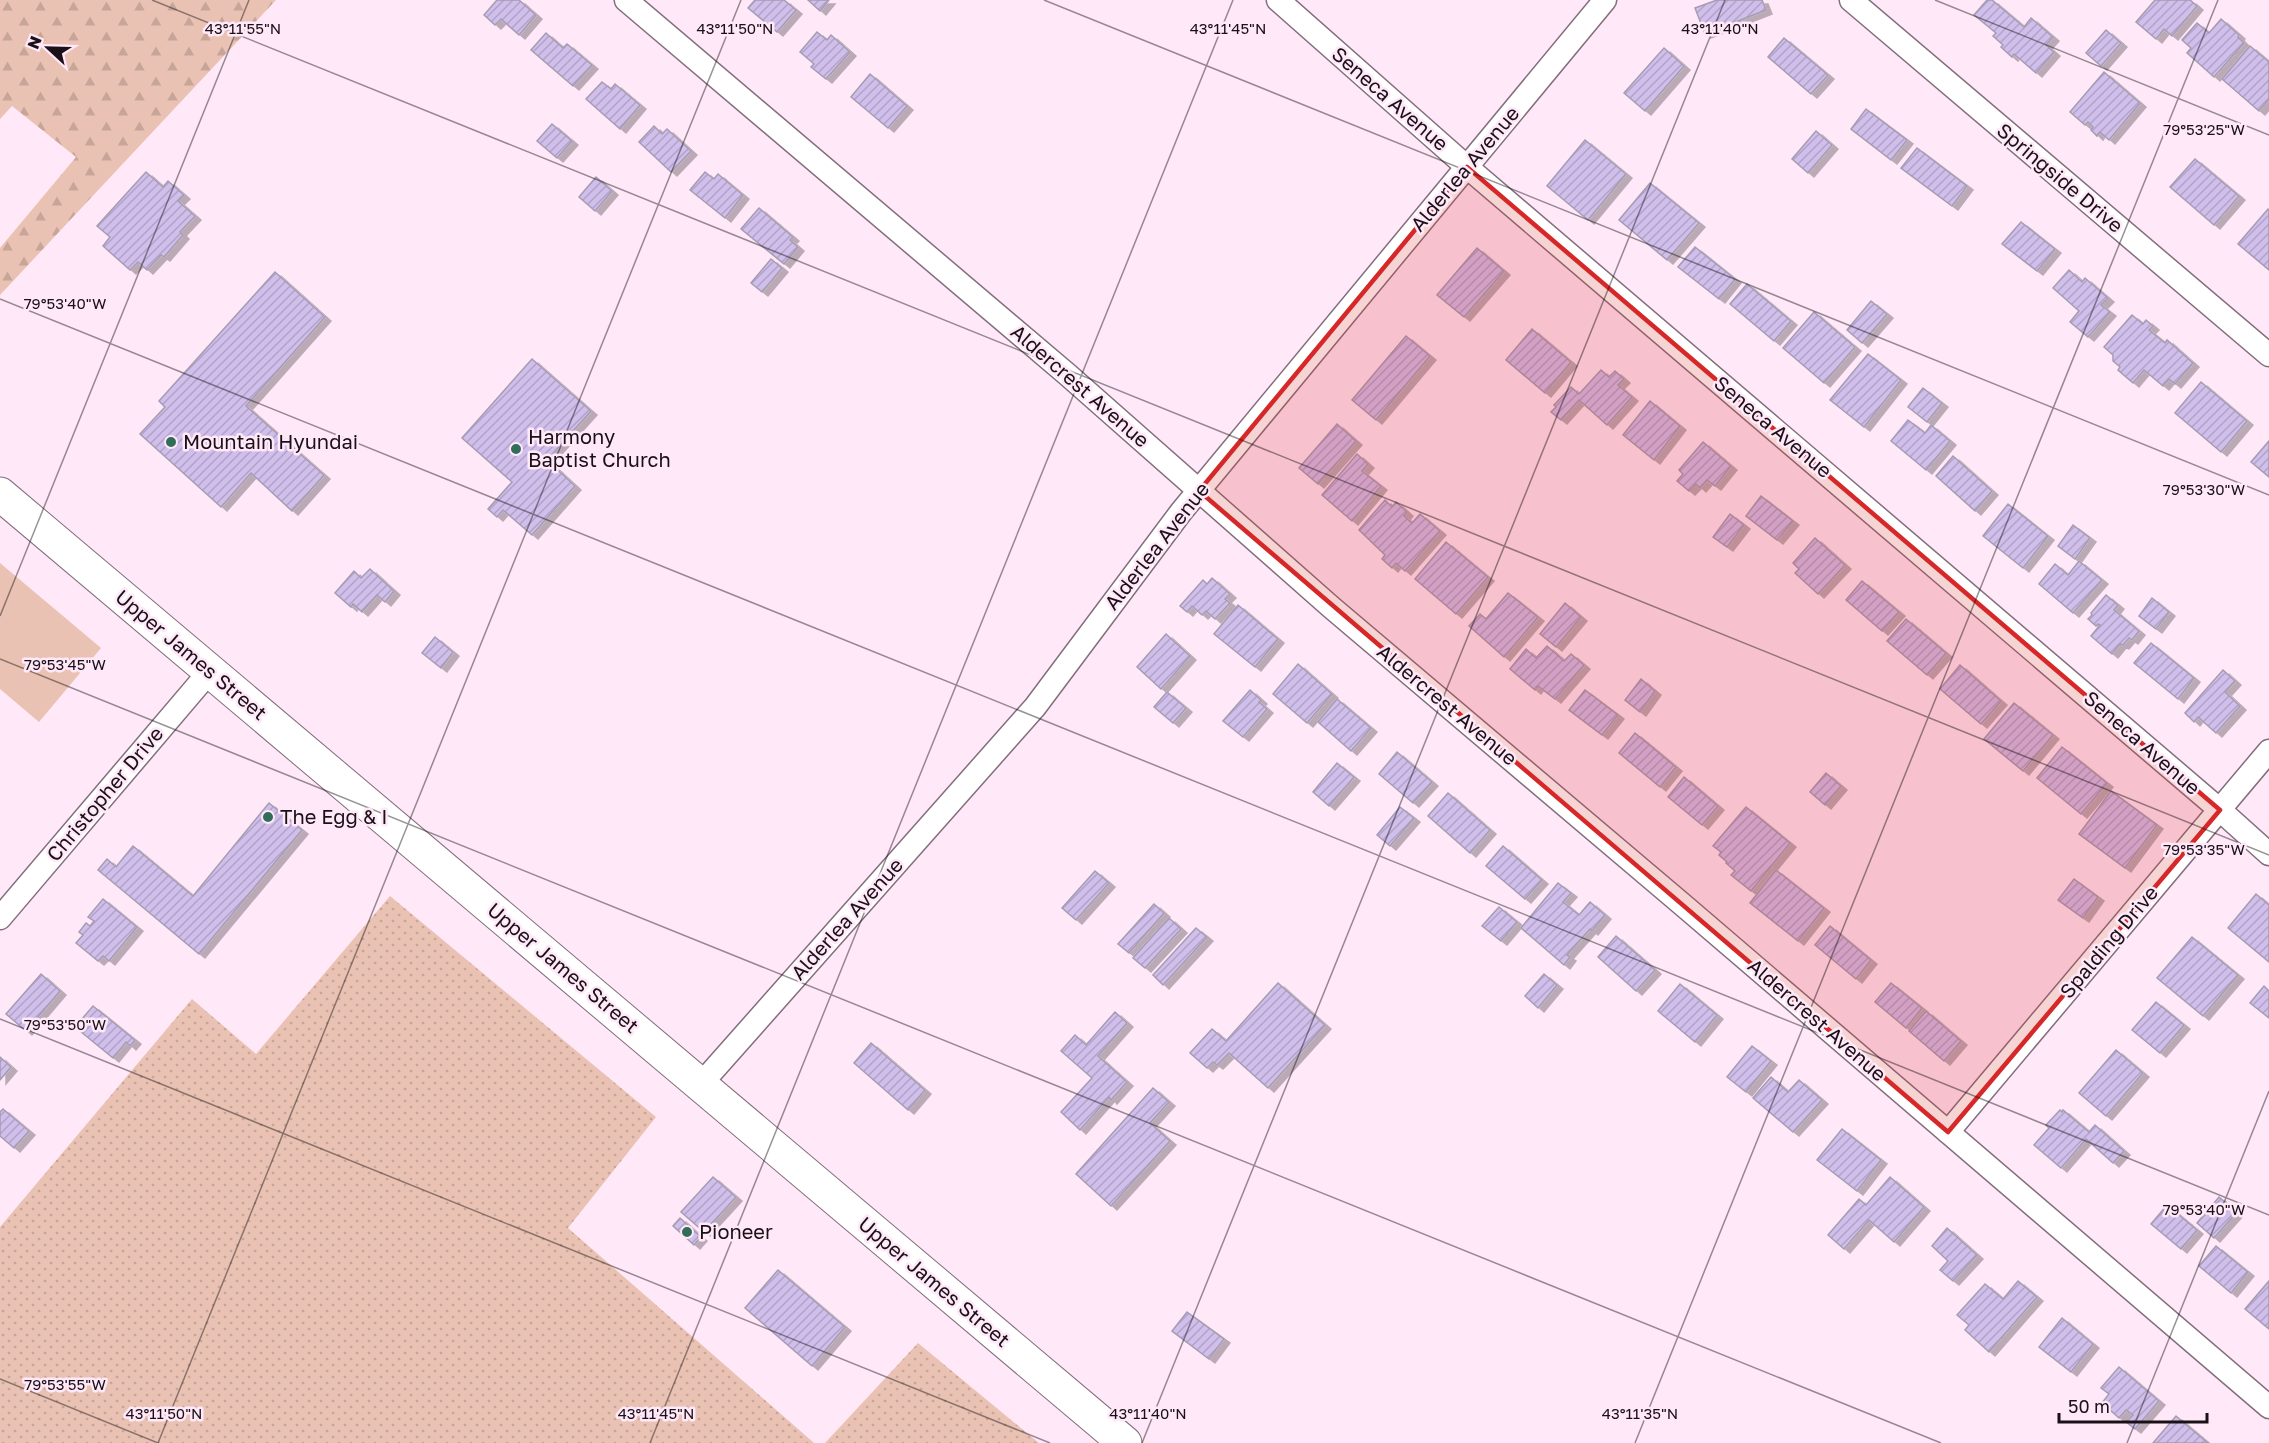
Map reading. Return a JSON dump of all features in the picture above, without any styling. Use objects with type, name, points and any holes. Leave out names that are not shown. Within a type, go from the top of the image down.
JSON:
[{"type":"main road","name":"Upper James Street","points":[[0,494],[1125,1443]]},
{"type":"street","name":"Aldercrest Avenue","points":[[626,0],[1068,375],[1330,607],[2269,1407]]},
{"type":"street","name":"Seneca Avenue","points":[[1278,0],[1467,167],[2269,854]]},
{"type":"street","name":"Alderlea Avenue","points":[[701,1084],[1035,707],[1181,512],[1605,0]]},
{"type":"street","name":"Springside Drive","points":[[1851,0],[2269,355]]},
{"type":"street","name":"Christopher Drive","points":[[0,918],[210,671]]},
{"type":"street","name":"Spalding Drive","points":[[1948,1132],[2269,751]]},
{"type":"highlighted area","points":[[1467,167],[2220,810],[1948,1132],[1199,491]]},
{"type":"green space","points":[[0,0],[276,0],[0,295],[0,248],[76,157],[12,106],[0,119]]},
{"type":"green space","points":[[0,563],[101,648],[39,722],[0,689]]},
{"type":"green space","points":[[390,896],[656,1117],[568,1228],[814,1443],[0,1443],[0,1227],[192,999],[256,1054]]},
{"type":"green space","points":[[918,1343],[1039,1443],[825,1443]]},
{"type":"building","points":[[497,0],[519,0],[536,15],[519,35],[501,19],[495,25],[484,15]]},
{"type":"building","points":[[755,0],[784,0],[796,10],[777,32],[748,8]]},
{"type":"building","points":[[808,0],[829,0],[820,11]]},
{"type":"building","points":[[1717,0],[1762,0],[1766,10],[1705,34],[1695,8]]},
{"type":"building","points":[[1987,0],[1992,0],[2024,27],[2031,18],[2053,37],[2046,45],[2054,52],[2036,73],[2014,54],[2012,57],[2001,47],[2003,45],[1993,36],[1996,33],[1974,15]]},
{"type":"building","points":[[2155,0],[2190,0],[2197,6],[2172,36],[2164,29],[2156,39],[2136,22]]},
{"type":"building","points":[[2221,19],[2239,35],[2238,37],[2244,43],[2214,77],[2187,53],[2191,48],[2182,40],[2197,23],[2209,33]]},
{"type":"building","points":[[2106,30],[2121,43],[2101,66],[2086,53]]},
{"type":"building","points":[[817,32],[827,40],[831,35],[850,52],[826,79],[811,67],[814,64],[800,52]]},
{"type":"building","points":[[546,33],[563,48],[567,44],[592,65],[573,86],[531,50]]},
{"type":"building","points":[[1784,38],[1828,75],[1811,94],[1768,57]]},
{"type":"building","points":[[2250,46],[2269,62],[2269,99],[2259,111],[2222,79]]},
{"type":"building","points":[[1664,48],[1684,66],[1645,111],[1624,93]]},
{"type":"building","points":[[2104,72],[2140,103],[2109,140],[2100,132],[2097,136],[2091,130],[2093,127],[2088,122],[2085,125],[2070,112]]},
{"type":"building","points":[[870,74],[907,106],[888,128],[851,97]]},
{"type":"building","points":[[602,82],[611,89],[615,84],[640,105],[620,129],[586,99]]},
{"type":"building","points":[[1866,109],[1907,140],[1891,160],[1851,129]]},
{"type":"building","points":[[552,124],[572,141],[557,158],[537,141]]},
{"type":"building","points":[[654,126],[662,134],[667,129],[691,151],[671,172],[639,142]]},
{"type":"building","points":[[1816,131],[1832,145],[1808,173],[1792,159]]},
{"type":"building","points":[[1585,140],[1626,174],[1588,220],[1547,186]]},
{"type":"building","points":[[1917,148],[1967,186],[1952,206],[1901,168]]},
{"type":"building","points":[[2195,159],[2239,196],[2214,225],[2170,187]]},
{"type":"building","points":[[146,172],[163,187],[168,181],[184,195],[178,201],[195,216],[180,232],[183,235],[164,257],[161,255],[147,270],[138,262],[130,270],[103,246],[110,237],[97,226]]},
{"type":"building","points":[[705,172],[714,179],[718,174],[743,195],[725,218],[690,190]]},
{"type":"building","points":[[596,177],[612,191],[595,211],[579,197]]},
{"type":"building","points":[[1650,183],[1699,223],[1667,260],[1619,220]]},
{"type":"building","points":[[759,208],[793,237],[790,240],[798,247],[784,264],[741,229]]},
{"type":"building","points":[[2269,210],[2269,270],[2238,244]]},
{"type":"building","points":[[2021,222],[2055,249],[2037,271],[2002,244]]},
{"type":"building","points":[[1695,247],[1735,279],[1719,299],[1678,267]]},
{"type":"building","points":[[1477,248],[1504,271],[1464,317],[1437,295]]},
{"type":"building","points":[[771,259],[782,268],[762,292],[751,283]]},
{"type":"building","points":[[2069,270],[2082,282],[2085,278],[2108,298],[2101,305],[2110,312],[2088,337],[2070,322],[2079,311],[2053,288]]},
{"type":"building","points":[[275,272],[325,317],[246,406],[324,475],[292,511],[251,473],[221,507],[140,434],[165,407],[159,401]]},
{"type":"building","points":[[1747,284],[1791,321],[1774,341],[1730,304]]},
{"type":"building","points":[[1871,301],[1887,314],[1862,343],[1847,330]]},
{"type":"building","points":[[1814,312],[1855,347],[1824,383],[1783,348]]},
{"type":"building","points":[[2132,315],[2143,324],[2146,320],[2153,326],[2149,330],[2165,343],[2167,340],[2193,363],[2175,384],[2169,379],[2163,386],[2144,370],[2133,383],[2118,370],[2120,367],[2113,361],[2113,355],[2104,347]]},
{"type":"building","points":[[1532,329],[1571,362],[1545,393],[1506,360]]},
{"type":"building","points":[[1406,336],[1430,356],[1376,420],[1352,400]]},
{"type":"building","points":[[1868,354],[1901,380],[1864,427],[1830,400]]},
{"type":"building","name":"Harmony Baptist Church","points":[[532,359],[591,411],[547,460],[575,486],[532,535],[503,510],[497,517],[488,509],[512,482],[462,438]]},
{"type":"building","points":[[1601,370],[1609,377],[1615,371],[1624,379],[1618,385],[1632,397],[1607,425],[1579,400],[1561,420],[1551,412],[1556,407],[1554,405],[1571,387],[1579,394]]},
{"type":"building","points":[[2201,382],[2247,421],[2221,452],[2175,413]]},
{"type":"building","points":[[1923,388],[1942,403],[1927,422],[1908,407]]},
{"type":"building","points":[[1650,401],[1680,426],[1654,460],[1623,435]]},
{"type":"building","points":[[1908,420],[1925,433],[1931,425],[1950,441],[1926,470],[1891,441]]},
{"type":"building","points":[[1337,424],[1356,441],[1318,484],[1299,468]]},
{"type":"building","points":[[2269,441],[2269,477],[2251,462]]},
{"type":"building","points":[[1703,442],[1731,466],[1715,486],[1707,480],[1700,488],[1696,484],[1689,491],[1677,481],[1683,474],[1679,470]]},
{"type":"building","points":[[1357,454],[1368,464],[1362,471],[1381,486],[1352,521],[1322,495]]},
{"type":"building","points":[[1953,456],[1992,491],[1975,511],[1936,476]]},
{"type":"building","points":[[1761,496],[1793,521],[1777,540],[1746,516]]},
{"type":"building","points":[[1385,500],[1392,507],[1396,502],[1407,512],[1404,516],[1412,523],[1420,514],[1440,531],[1405,571],[1396,563],[1392,568],[1382,559],[1385,555],[1359,530]]},
{"type":"building","points":[[2008,504],[2048,536],[2023,568],[1983,536]]},
{"type":"building","points":[[1730,514],[1744,525],[1727,547],[1713,537]]},
{"type":"building","points":[[2073,525],[2090,538],[2075,559],[2058,546]]},
{"type":"building","points":[[1815,538],[1845,565],[1818,594],[1795,573],[1799,569],[1793,563]]},
{"type":"building","points":[[1446,542],[1488,577],[1456,614],[1415,579]]},
{"type":"building","points":[[2079,561],[2102,580],[2073,613],[2039,584],[2055,564],[2068,575]]},
{"type":"building","points":[[370,569],[394,591],[385,602],[377,595],[362,612],[353,604],[351,607],[335,593],[354,571],[361,578]]},
{"type":"building","points":[[1212,578],[1230,594],[1225,599],[1230,603],[1215,619],[1206,611],[1202,615],[1192,606],[1187,612],[1180,606],[1203,580],[1207,584]]},
{"type":"building","points":[[1862,581],[1899,612],[1882,631],[1846,600]]},
{"type":"building","points":[[1508,593],[1538,617],[1504,657],[1469,626],[1480,614],[1486,619]]},
{"type":"building","points":[[2106,595],[2118,605],[2114,610],[2139,631],[2132,640],[2129,638],[2123,645],[2120,644],[2112,654],[2091,636],[2100,625],[2096,626],[2088,619]]},
{"type":"building","points":[[2152,598],[2169,612],[2156,629],[2139,616]]},
{"type":"building","points":[[1565,603],[1581,617],[1556,647],[1540,634]]},
{"type":"building","points":[[1238,605],[1278,639],[1255,667],[1214,634]]},
{"type":"building","points":[[1906,619],[1946,653],[1927,675],[1887,641]]},
{"type":"building","points":[[1166,634],[1190,656],[1161,689],[1137,667]]},
{"type":"building","points":[[435,637],[453,652],[441,668],[422,653]]},
{"type":"building","points":[[2151,643],[2194,678],[2178,699],[2134,663]]},
{"type":"building","points":[[1547,646],[1564,661],[1571,654],[1584,665],[1555,699],[1538,686],[1535,690],[1510,669],[1526,649],[1536,658]]},
{"type":"building","points":[[1298,664],[1332,694],[1307,723],[1273,694]]},
{"type":"building","points":[[1960,665],[2001,701],[1981,724],[1940,689]]},
{"type":"building","points":[[2223,670],[2235,681],[2225,692],[2240,706],[2216,733],[2198,717],[2194,722],[2185,713]]},
{"type":"building","points":[[1641,679],[1655,691],[1640,712],[1625,700]]},
{"type":"building","points":[[1250,690],[1267,709],[1243,737],[1223,721]]},
{"type":"building","points":[[1585,690],[1618,715],[1602,735],[1569,710]]},
{"type":"building","points":[[1167,692],[1186,708],[1173,723],[1154,707]]},
{"type":"building","points":[[1337,699],[1371,728],[1351,751],[1318,722]]},
{"type":"building","points":[[2014,703],[2053,735],[2023,771],[1984,739]]},
{"type":"building","points":[[1635,733],[1676,767],[1660,787],[1619,753]]},
{"type":"building","points":[[2062,747],[2107,783],[2081,814],[2037,778]]},
{"type":"building","points":[[1397,752],[1432,782],[1413,803],[1379,774]]},
{"type":"building","points":[[1337,763],[1354,777],[1329,806],[1313,792]]},
{"type":"building","points":[[1826,773],[1841,786],[1825,805],[1810,792]]},
{"type":"building","points":[[1684,777],[1718,806],[1702,825],[1668,797]]},
{"type":"building","points":[[2111,791],[2157,825],[2125,868],[2079,834]]},
{"type":"building","points":[[1448,793],[1490,830],[1470,853],[1428,816]]},
{"type":"building","points":[[269,803],[302,830],[199,954],[98,870],[107,859],[116,867],[133,846],[193,896]]},
{"type":"building","points":[[1400,807],[1414,818],[1390,846],[1377,835]]},
{"type":"building","points":[[1746,807],[1790,843],[1751,891],[1731,875],[1735,871],[1719,855],[1721,852],[1713,846]]},
{"type":"building","points":[[1503,846],[1542,880],[1525,899],[1486,866]]},
{"type":"building","points":[[1776,870],[1824,908],[1798,941],[1750,903]]},
{"type":"building","points":[[1095,871],[1109,883],[1076,920],[1062,908]]},
{"type":"building","points":[[2074,879],[2098,897],[2083,918],[2058,900]]},
{"type":"building","points":[[1558,883],[1571,893],[1563,902],[1579,915],[1590,902],[1605,915],[1567,955],[1570,957],[1564,965],[1521,928]]},
{"type":"building","points":[[2256,894],[2269,905],[2269,962],[2228,928]]},
{"type":"building","points":[[103,899],[137,927],[109,961],[103,956],[98,961],[76,943],[83,935],[79,932],[86,923],[90,926],[94,921],[88,917]]},
{"type":"building","points":[[1154,904],[1164,913],[1129,953],[1118,944]]},
{"type":"building","points":[[1499,907],[1517,922],[1501,941],[1482,926]]},
{"type":"building","points":[[1169,918],[1181,929],[1145,968],[1133,958]]},
{"type":"building","points":[[1830,926],[1871,960],[1856,979],[1815,945]]},
{"type":"building","points":[[1196,928],[1207,937],[1163,985],[1153,975]]},
{"type":"building","points":[[1616,936],[1655,970],[1636,991],[1598,957]]},
{"type":"building","points":[[2192,937],[2238,975],[2203,1016],[2157,978]]},
{"type":"building","points":[[41,974],[60,991],[26,1031],[6,1014]]},
{"type":"building","points":[[1544,974],[1557,985],[1538,1008],[1525,996]]},
{"type":"building","points":[[1278,983],[1325,1025],[1268,1088],[1229,1053],[1217,1065],[1213,1062],[1207,1068],[1190,1053],[1212,1029],[1226,1041]]},
{"type":"building","points":[[1891,983],[1922,1008],[1906,1028],[1875,1002]]},
{"type":"building","points":[[1680,984],[1717,1015],[1695,1042],[1658,1011]]},
{"type":"building","points":[[2264,986],[2269,991],[2269,1018],[2250,1003]]},
{"type":"building","points":[[2156,1002],[2184,1025],[2160,1053],[2132,1030]]},
{"type":"building","points":[[93,1006],[135,1040],[130,1046],[126,1042],[113,1058],[75,1027]]},
{"type":"building","points":[[1926,1011],[1961,1041],[1944,1061],[1909,1031]]},
{"type":"building","points":[[1115,1012],[1127,1023],[1098,1056],[1127,1082],[1111,1100],[1109,1097],[1080,1130],[1061,1112],[1092,1078],[1061,1051],[1075,1035],[1086,1045]]},
{"type":"building","points":[[871,1043],[925,1090],[908,1110],[854,1063]]},
{"type":"building","points":[[1752,1046],[1771,1061],[1746,1092],[1727,1077]]},
{"type":"building","points":[[2116,1050],[2143,1073],[2106,1116],[2079,1093]]},
{"type":"building","points":[[0,1057],[11,1067],[0,1080]]},
{"type":"building","points":[[1771,1077],[1788,1092],[1799,1080],[1822,1100],[1793,1132],[1753,1098]]},
{"type":"building","points":[[1153,1088],[1169,1102],[1150,1123],[1170,1141],[1111,1206],[1076,1174]]},
{"type":"building","points":[[3,1109],[29,1131],[14,1148],[0,1136],[0,1112]]},
{"type":"building","points":[[2060,1110],[2062,1112],[2063,1110],[2089,1132],[2095,1125],[2124,1151],[2113,1163],[2086,1139],[2061,1168],[2034,1145],[2049,1128],[2046,1125]]},
{"type":"building","points":[[1842,1129],[1881,1160],[1857,1191],[1817,1160]]},
{"type":"building","points":[[713,1177],[736,1197],[704,1232],[681,1212]]},
{"type":"building","points":[[1890,1177],[1924,1207],[1894,1242],[1869,1220],[1844,1249],[1828,1235],[1859,1199],[1866,1205]]},
{"type":"building","points":[[2219,1197],[2237,1212],[2214,1238],[2197,1223]]},
{"type":"building","points":[[2167,1205],[2197,1230],[2181,1249],[2151,1224]]},
{"type":"building","name":"Pioneer","points":[[680,1218],[701,1237],[694,1245],[673,1226]]},
{"type":"building","points":[[1947,1228],[1977,1255],[1953,1281],[1940,1270],[1948,1261],[1932,1246]]},
{"type":"building","points":[[2216,1246],[2248,1272],[2231,1293],[2199,1266]]},
{"type":"building","points":[[778,1270],[845,1327],[812,1366],[745,1308]]},
{"type":"building","points":[[2018,1281],[2037,1297],[1989,1352],[1965,1330],[1969,1325],[1957,1315],[1985,1284],[2003,1299]]},
{"type":"building","points":[[2269,1281],[2269,1329],[2245,1309]]},
{"type":"building","points":[[1187,1312],[1224,1339],[1209,1359],[1172,1331]]},
{"type":"building","points":[[2062,1318],[2093,1344],[2071,1372],[2039,1347]]},
{"type":"building","points":[[2119,1367],[2159,1401],[2135,1429],[2126,1422],[2133,1415],[2126,1410],[2119,1418],[2102,1403],[2109,1394],[2101,1388]]},
{"type":"building","points":[[2176,1416],[2208,1443],[2153,1443]]},
{"type":"place","name":"Mountain Hyundai","points":[[171,442]]},
{"type":"place","name":"Harmony Baptist Church","points":[[516,449]]},
{"type":"place","name":"The Egg & I","points":[[268,817]]},
{"type":"place","name":"Pioneer","points":[[687,1232]]}]
